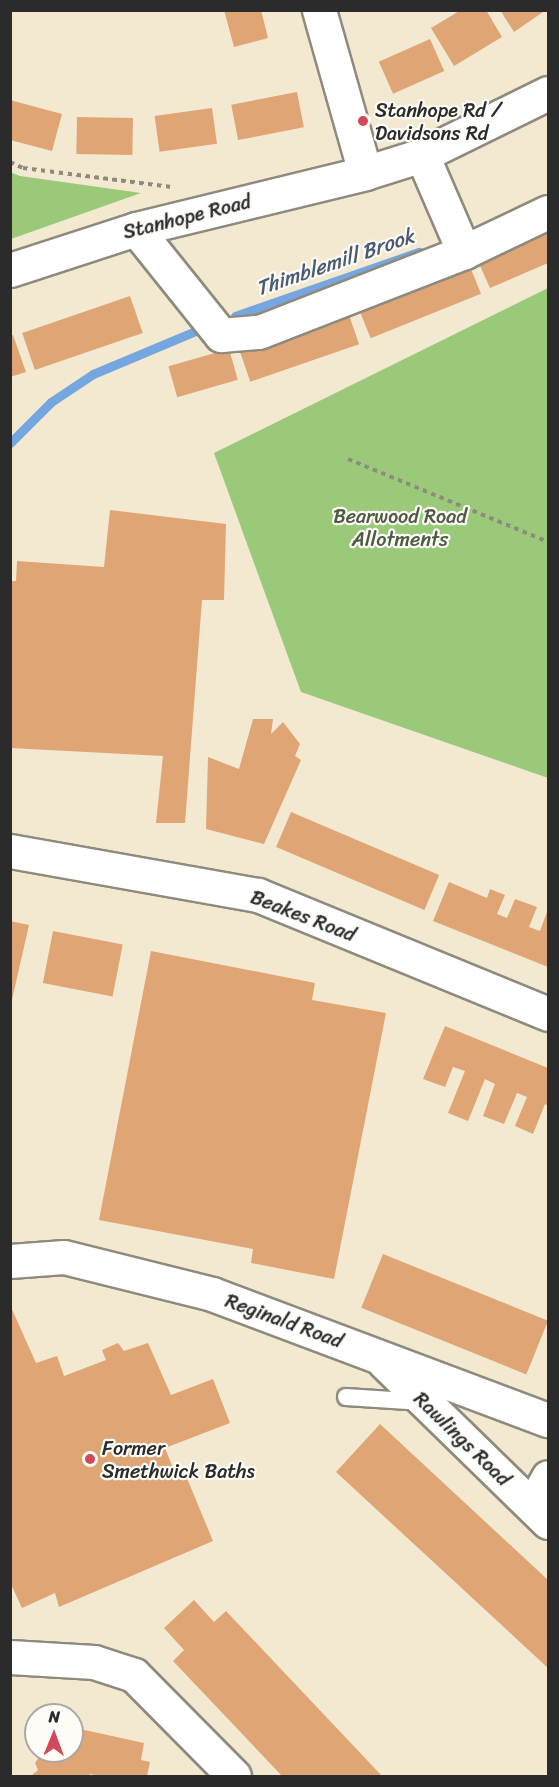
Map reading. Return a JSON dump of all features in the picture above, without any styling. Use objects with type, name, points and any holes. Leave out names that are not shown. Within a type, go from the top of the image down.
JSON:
[{"type":"street","points":[[319,10],[366,173]]},
{"type":"street","name":"Stanhope Road","points":[[10,270],[136,229],[366,173],[422,155],[549,93]]},
{"type":"street","points":[[422,155],[464,252]]},
{"type":"street","points":[[136,229],[221,334],[259,332],[464,252],[549,212]]},
{"type":"street","name":"Beakes Road","points":[[10,851],[258,895],[549,1014]]},
{"type":"street","name":"Reginald Road","points":[[10,1261],[64,1257],[212,1294],[549,1420]]},
{"type":"street","name":"Rawlings Road","points":[[377,1355],[540,1514]]},
{"type":"street","points":[[540,1514],[549,1477]]},
{"type":"street","points":[[10,1657],[94,1662],[134,1675],[234,1776]]},
{"type":"lane","points":[[346,1397],[423,1402]]},
{"type":"path","points":[[10,162],[23,168],[187,188],[195,214]]},
{"type":"path","points":[[348,459],[549,542]]},
{"type":"green space","points":[[10,172],[20,176],[141,193],[11,239]]},
{"type":"green space","name":"Bearwood Road Allotments","points":[[548,288],[548,778],[301,692],[214,453]]},
{"type":"building","points":[[224,10],[261,10],[268,38],[234,47]]},
{"type":"building","points":[[461,10],[486,10],[502,37],[454,66],[431,28]]},
{"type":"building","points":[[500,10],[546,10],[514,32]]},
{"type":"building","points":[[430,39],[444,71],[393,94],[379,62]]},
{"type":"building","points":[[297,92],[304,127],[238,140],[231,105]]},
{"type":"building","points":[[10,100],[62,114],[52,151],[10,140]]},
{"type":"building","points":[[212,108],[217,144],[160,152],[155,116]]},
{"type":"building","points":[[77,117],[133,118],[132,155],[76,154]]},
{"type":"building","points":[[548,229],[548,263],[490,288],[477,259]]},
{"type":"building","points":[[469,264],[481,294],[371,338],[359,309]]},
{"type":"building","points":[[130,296],[143,333],[35,370],[22,333]]},
{"type":"building","points":[[349,315],[359,344],[250,382],[240,352]]},
{"type":"building","points":[[13,335],[26,372],[10,377],[10,336]]},
{"type":"building","points":[[229,349],[238,380],[177,397],[168,366]]},
{"type":"building","points":[[110,510],[226,524],[224,600],[202,600],[185,823],[156,823],[163,756],[10,748],[10,581],[16,581],[17,561],[104,567]]},
{"type":"building","points":[[253,719],[273,719],[271,734],[283,722],[300,744],[295,756],[301,760],[264,844],[206,829],[208,757],[239,769]]},
{"type":"building","points":[[291,812],[439,875],[424,910],[276,847]]},
{"type":"building","points":[[449,882],[487,898],[490,889],[505,895],[497,914],[507,918],[515,899],[537,907],[529,927],[540,931],[548,909],[548,967],[433,921]]},
{"type":"building","points":[[10,921],[29,925],[11,1004],[10,1004]]},
{"type":"building","points":[[53,931],[123,945],[113,997],[43,983]]},
{"type":"building","points":[[151,951],[315,983],[312,1000],[386,1013],[334,1279],[251,1263],[253,1249],[99,1220]]},
{"type":"building","points":[[445,1026],[548,1068],[548,1106],[545,1104],[533,1134],[515,1126],[527,1097],[517,1093],[504,1124],[483,1116],[495,1084],[485,1079],[468,1121],[448,1113],[465,1071],[453,1067],[445,1087],[423,1079]]},
{"type":"building","points":[[383,1254],[548,1321],[526,1374],[361,1308]]},
{"type":"building","name":"Former Smethwick Baths","points":[[10,1305],[36,1363],[57,1356],[64,1376],[106,1360],[102,1350],[118,1343],[124,1351],[148,1343],[171,1395],[213,1379],[230,1423],[165,1448],[175,1473],[184,1471],[213,1541],[59,1607],[55,1593],[22,1608],[10,1582]]},
{"type":"building","points":[[380,1424],[548,1580],[548,1668],[336,1472]]},
{"type":"building","points":[[194,1600],[214,1622],[226,1611],[382,1776],[282,1776],[173,1661],[184,1650],[164,1628]]},
{"type":"building","points":[[84,1730],[144,1743],[141,1760],[150,1762],[147,1776],[90,1774],[87,1776],[31,1776],[38,1770],[35,1763],[84,1763]]},
{"type":"waterway","name":"Thimblemill Brook","points":[[235,316],[419,252]]},
{"type":"waterway","name":"Thimblemill Brook","points":[[10,443],[51,402],[93,374],[200,329]]},
{"type":"place","name":"Stanhope Rd / Davidsons Rd","points":[[363,121]]},
{"type":"place","name":"Former Smethwick Baths","points":[[90,1459]]}]
